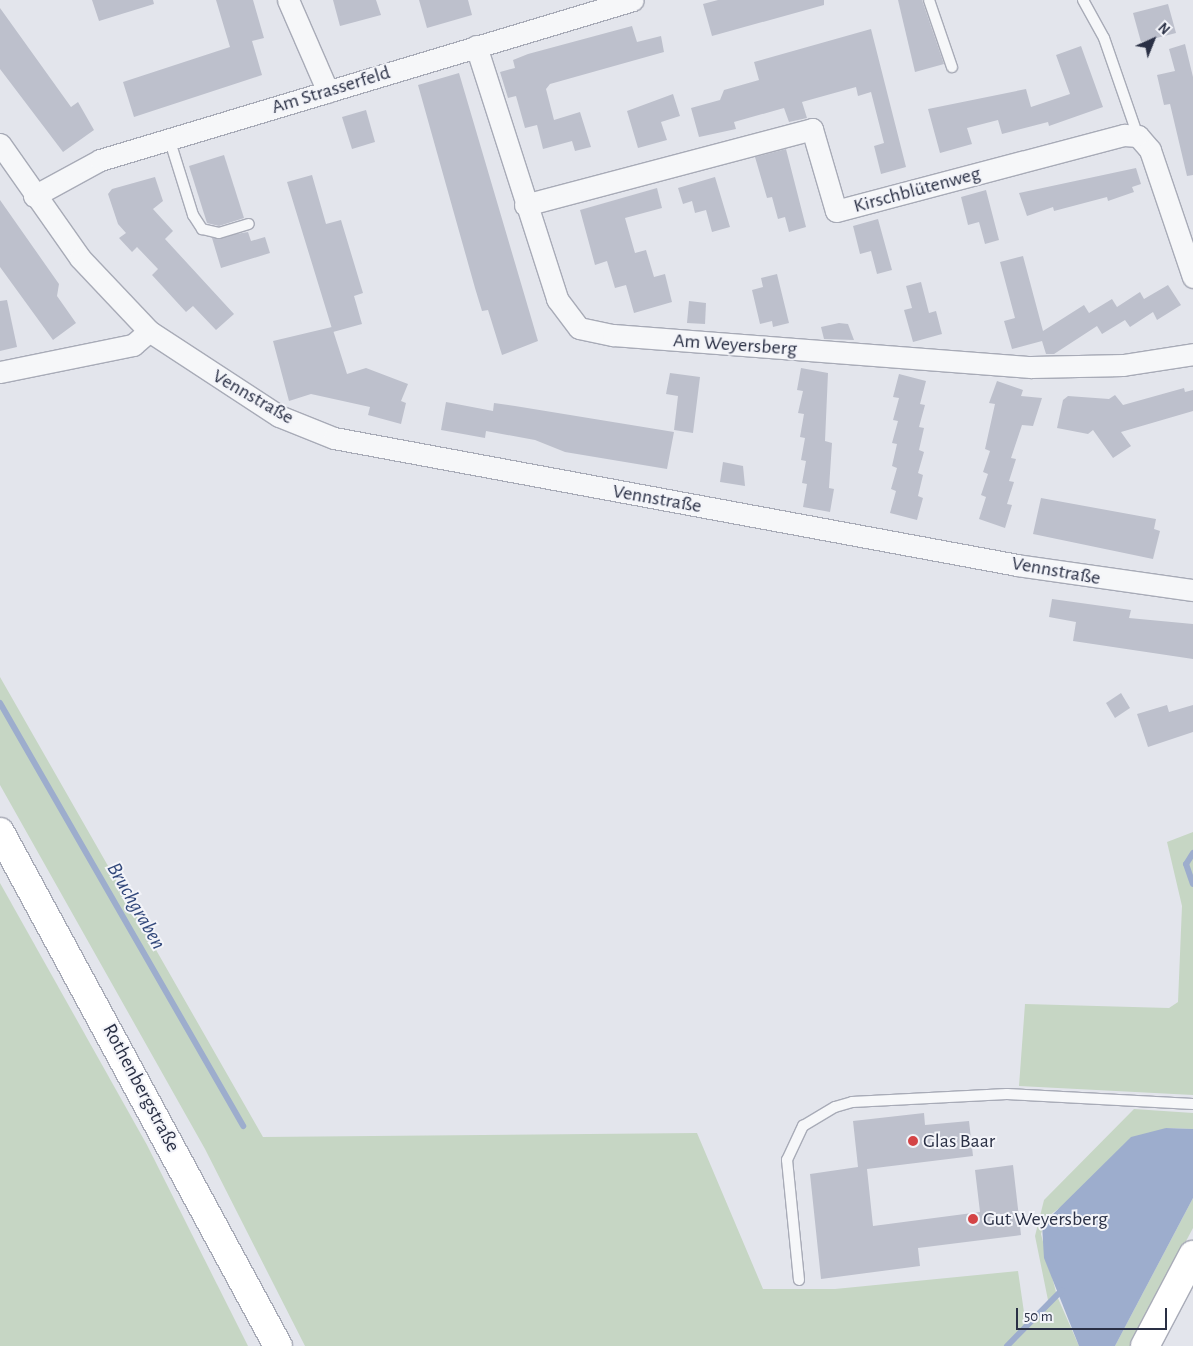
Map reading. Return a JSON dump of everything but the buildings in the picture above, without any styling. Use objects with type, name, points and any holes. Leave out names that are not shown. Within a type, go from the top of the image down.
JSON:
[{"type":"main road","name":"Rothenbergstraße","points":[[0,832],[278,1346]]},
{"type":"main road","points":[[1145,1346],[1193,1255]]},
{"type":"street","points":[[288,0],[328,92]]},
{"type":"street","name":"Am Strasserfeld","points":[[34,196],[100,160],[620,2]]},
{"type":"street","name":"Am Weyersberg","points":[[476,46],[525,205],[566,316],[594,333],[1032,367],[1123,365],[1193,354]]},
{"type":"street","name":"Kirschblütenweg","points":[[525,205],[812,128],[836,212],[1124,135],[1138,136]]},
{"type":"street","points":[[1138,136],[1150,150],[1193,277]]},
{"type":"street","name":"Vennstraße","points":[[0,144],[34,196],[80,258],[149,331],[279,416],[334,438],[1017,565],[1193,590]]},
{"type":"street","points":[[0,372],[133,344],[149,331]]},
{"type":"lane","points":[[929,0],[952,67]]},
{"type":"lane","points":[[1083,0],[1104,38],[1138,136]]},
{"type":"lane","points":[[169,138],[193,215],[202,229],[219,233],[249,224]]},
{"type":"lane","points":[[799,1280],[787,1160],[804,1126],[835,1107],[852,1102],[1007,1094],[1124,1096],[1193,1104]]},
{"type":"green space","points":[[0,677],[263,1137],[697,1133],[763,1289],[835,1289],[1018,1271],[1026,1326],[1005,1346],[305,1346],[205,1149],[0,785]]},
{"type":"green space","points":[[1193,832],[1193,1095],[1019,1086],[1025,1004],[1169,1008],[1178,1002],[1182,906],[1167,842]]},
{"type":"green space","points":[[0,883],[147,1145],[248,1346],[0,1346]]},
{"type":"green space","points":[[1134,1109],[1193,1113],[1193,1129],[1166,1128],[1046,1218],[1041,1234],[1057,1296],[1079,1346],[1010,1346],[1049,1305],[1035,1236],[1044,1200]]},
{"type":"green space","points":[[1193,1198],[1193,1228],[1130,1346],[1115,1346]]},
{"type":"water","points":[[1166,1128],[1193,1129],[1193,1198],[1115,1346],[1079,1346],[1044,1258],[1042,1225],[1131,1137]]},
{"type":"waterway","name":"Bruchgraben","points":[[0,703],[243,1126]]},
{"type":"waterway","points":[[1193,853],[1186,864],[1193,884]]},
{"type":"waterway","points":[[1007,1346],[1062,1290]]},
{"type":"place","name":"Glas Baar","points":[[913,1141]]},
{"type":"place","name":"Gut Weyersberg","points":[[973,1219]]}]
